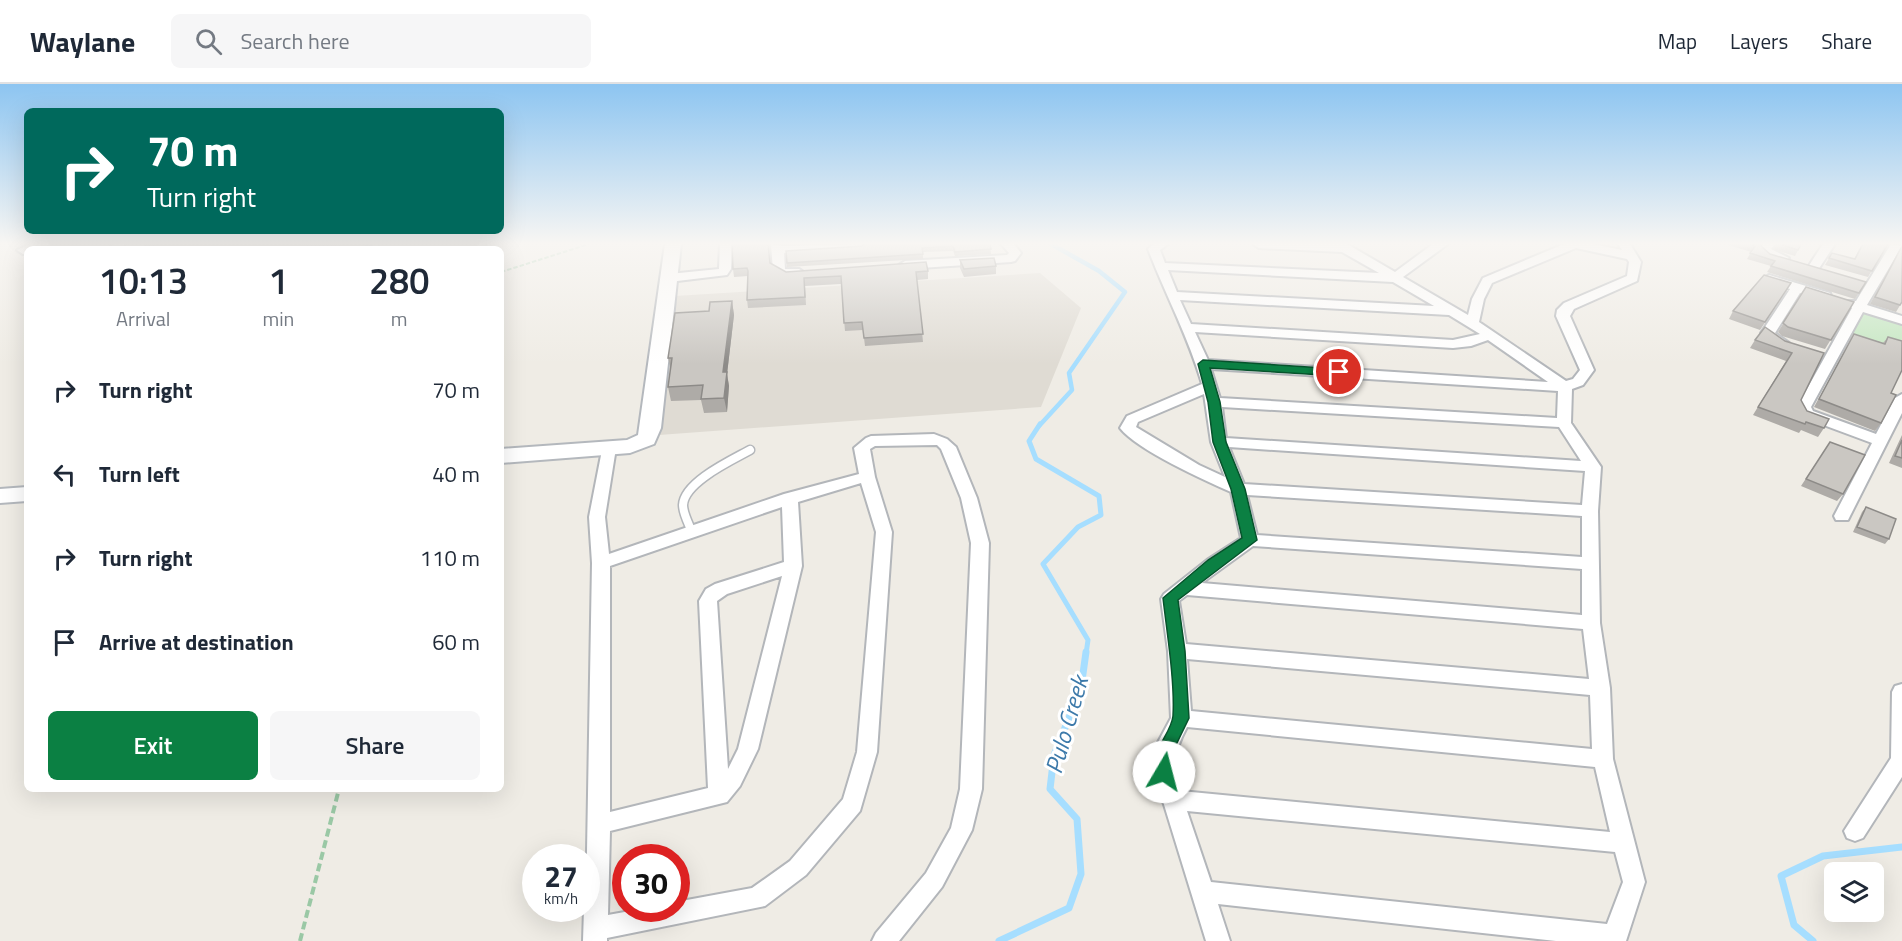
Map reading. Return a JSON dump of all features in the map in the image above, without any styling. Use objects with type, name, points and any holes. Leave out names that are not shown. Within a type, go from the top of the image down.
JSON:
[{"type":"street","points":[[504,456],[630,446],[647,439],[651,428],[668,284]]},
{"type":"street","points":[[1168,284],[1203,364],[1211,394],[1219,442],[1238,489],[1250,540]]},
{"type":"street","points":[[1406,284],[1472,323],[1565,387]]},
{"type":"street","points":[[1472,323],[1478,299],[1486,284]]},
{"type":"street","points":[[1203,364],[1565,387],[1578,382],[1587,370],[1563,316],[1564,310],[1620,284]]},
{"type":"street","points":[[1784,284],[1902,320]]},
{"type":"street","points":[[1868,284],[1861,307],[1823,356],[1804,411],[1881,441]]},
{"type":"street","points":[[1797,288],[1768,333],[1776,341],[1797,348]]},
{"type":"street","points":[[1172,296],[1453,311]]},
{"type":"street","points":[[1188,328],[1454,344],[1471,342],[1490,335]]},
{"type":"street","points":[[1203,892],[1614,938],[1634,882],[1603,759],[1600,687],[1591,623],[1590,511],[1593,467],[1564,423],[1565,387]]},
{"type":"street","points":[[1564,423],[1211,394],[1132,419],[1128,428],[1193,469],[1238,489],[1590,511]]},
{"type":"street","points":[[1842,516],[1902,398]]},
{"type":"street","points":[[608,448],[597,518],[601,563],[599,824],[595,935],[757,898],[798,868],[852,804],[867,752],[884,532],[867,477],[862,448],[864,444],[871,441],[934,439],[948,447],[969,498],[980,543],[971,789],[961,830],[934,880],[884,941]]},
{"type":"street","points":[[1219,442],[1593,467]]},
{"type":"street","points":[[601,563],[827,486],[867,477]]},
{"type":"street","points":[[0,495],[24,494]]},
{"type":"street","points":[[599,824],[719,795],[733,780],[748,749],[793,566],[790,498]]},
{"type":"street","points":[[1218,941],[1164,772],[1166,746],[1181,718],[1177,651],[1170,598],[1213,564],[1250,540],[1590,564]]},
{"type":"street","points":[[719,795],[708,602],[712,594],[721,589],[793,566]]},
{"type":"street","points":[[1185,588],[1591,623]]},
{"type":"street","points":[[1177,651],[1600,687]]},
{"type":"street","points":[[1855,831],[1884,790],[1900,759],[1902,692]]},
{"type":"street","points":[[1181,718],[1603,759]]},
{"type":"street","points":[[1173,800],[1624,843]]},
{"type":"lane","points":[[692,532],[683,505],[686,493],[718,468],[750,450]]},
{"type":"path","points":[[300,941],[338,792]]},
{"type":"shaded area","points":[[866,284],[1053,284],[1081,308],[1041,407],[659,435],[675,296]]},
{"type":"green space","points":[[1866,311],[1902,322],[1902,349],[1851,333]]},
{"type":"building","points":[[748,284],[804,284],[805,297],[747,300]]},
{"type":"building","points":[[842,284],[917,284],[923,334],[864,338],[862,322],[844,323]]},
{"type":"building","points":[[1756,284],[1790,284],[1765,322],[1733,311]]},
{"type":"building","points":[[1830,284],[1865,284],[1859,293]]},
{"type":"building","points":[[1882,284],[1902,284],[1900,305],[1875,297]]},
{"type":"building","points":[[1806,287],[1854,302],[1831,340],[1788,327],[1783,323]]},
{"type":"building","points":[[732,301],[723,372],[727,372],[724,398],[701,399],[703,385],[668,387],[672,358],[668,358],[675,313],[709,311],[710,302]]},
{"type":"building","points":[[1765,327],[1785,341],[1824,353],[1801,400],[1807,411],[1829,419],[1824,428],[1806,422],[1805,424],[1758,407],[1792,353],[1755,340]]},
{"type":"building","points":[[1854,334],[1885,344],[1888,337],[1902,341],[1902,370],[1891,393],[1896,395],[1881,423],[1819,399]]},
{"type":"building","points":[[1902,440],[1902,458],[1895,456]]},
{"type":"building","points":[[1830,442],[1865,455],[1843,494],[1806,479]]},
{"type":"building","points":[[1866,507],[1896,519],[1889,539],[1857,527]]},
{"type":"waterway","name":"Pulo Creek","points":[[1039,426],[1072,390],[1069,373],[1125,292],[1115,284]]},
{"type":"waterway","name":"Pulo Creek","points":[[1040,424],[1029,441],[1036,459],[1099,496],[1101,515],[1078,527],[1043,564],[1088,640],[1086,654]]},
{"type":"waterway","name":"Pulo Creek","points":[[999,941],[1069,908],[1081,874],[1077,819],[1050,789],[1054,755],[1081,688],[1086,652]]},
{"type":"waterway","points":[[1813,941],[1794,925],[1781,876],[1823,856],[1902,847]]},
{"type":"route","points":[[1164,772],[1166,746],[1181,718],[1177,651],[1170,598],[1213,564],[1250,540],[1238,489],[1219,442],[1214,402],[1203,364],[1339,372]]}]
